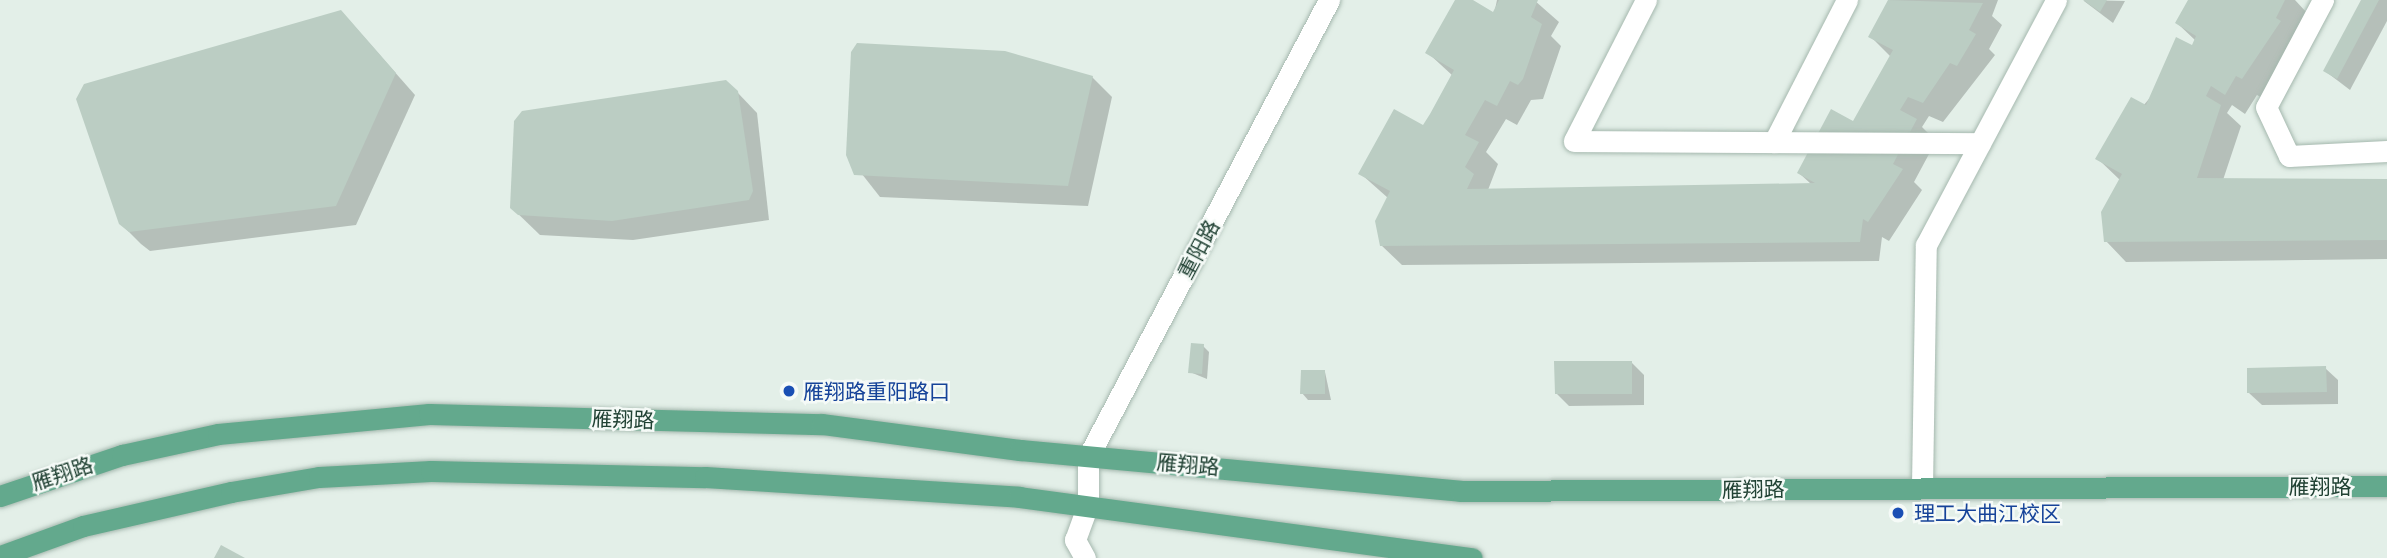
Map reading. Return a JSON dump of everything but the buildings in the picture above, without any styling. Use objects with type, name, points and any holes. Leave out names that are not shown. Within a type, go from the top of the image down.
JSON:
[{"type":"main road","name":"雁翔路","points":[[0,496],[122,455],[218,434],[429,414],[822,424],[1088,457],[1460,491],[2387,486]]},
{"type":"main road","points":[[0,556],[144,510],[381,472],[800,481],[1088,504],[1472,558]]},
{"type":"street","name":"重阳路","points":[[1085,558],[1075,540],[1088,504],[1088,457],[1329,0]]},
{"type":"street","points":[[1646,0],[1574,141],[1980,143]]},
{"type":"street","points":[[1774,142],[1847,0]]},
{"type":"street","points":[[1922,487],[1926,245],[2056,0]]},
{"type":"street","points":[[2323,0],[2266,107],[2289,156],[2387,151]]},
{"type":"place","name":"雁翔路重阳路口","points":[[789,391]]},
{"type":"place","name":"理工大曲江校区","points":[[1898,513]]}]
